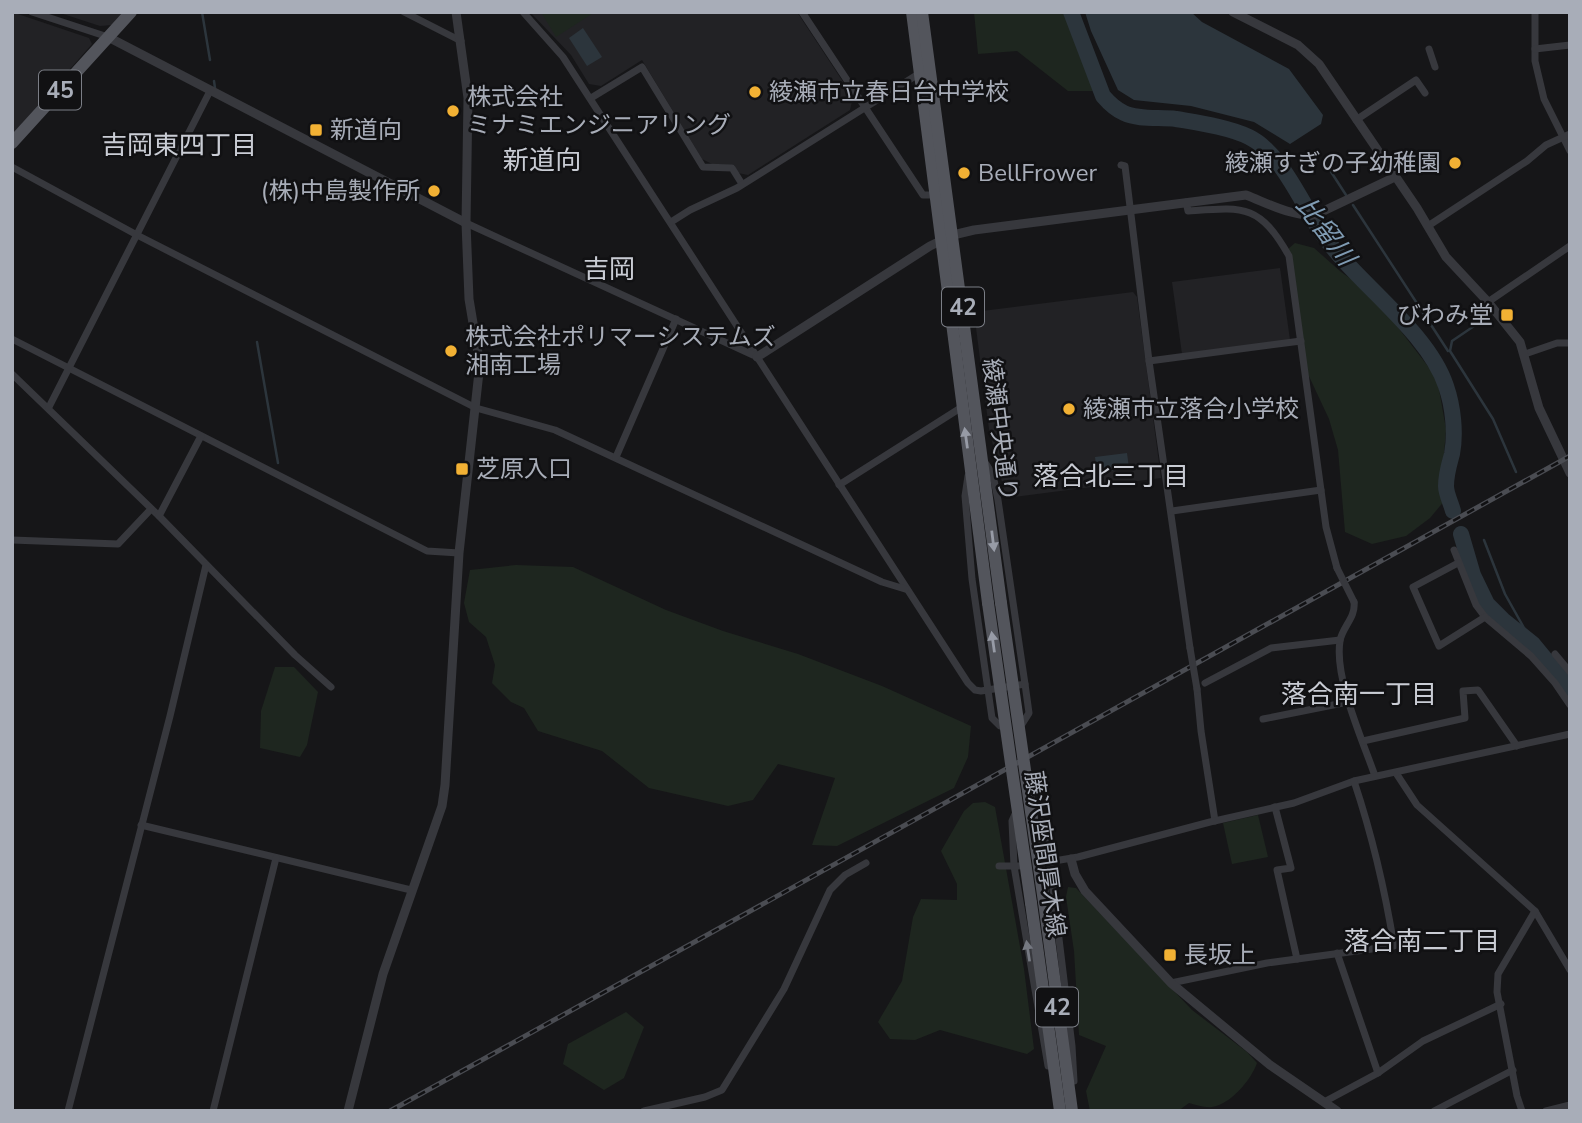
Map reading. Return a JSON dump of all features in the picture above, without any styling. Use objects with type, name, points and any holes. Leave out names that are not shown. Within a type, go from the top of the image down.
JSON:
[{"type":"main road","name":"45","points":[[12,143],[131,12]]},
{"type":"main road","name":"綾瀬中央通り","points":[[912,12],[936,195],[948,238],[962,407],[976,460]]},
{"type":"main road","name":"綾瀬中央通り","points":[[922,12],[994,603]]},
{"type":"main road","name":"藤沢座間厚木線","points":[[994,603],[1038,902],[1073,1111]]},
{"type":"main road","name":"藤沢座間厚木線","points":[[1038,902],[1060,1111]]},
{"type":"street","points":[[32,12],[108,37],[466,223],[757,357]]},
{"type":"street","points":[[404,12],[461,41]]},
{"type":"street","points":[[348,1111],[383,974],[442,806],[445,785],[459,552],[476,408],[478,353],[469,299],[466,223],[468,98],[456,12]]},
{"type":"street","points":[[523,12],[564,57],[968,683],[975,690],[988,691],[1025,684]]},
{"type":"street","points":[[802,12],[923,195],[936,195]]},
{"type":"street","points":[[1233,12],[1298,45],[1310,54],[1452,265],[1515,335],[1525,354],[1539,408],[1570,474]]},
{"type":"street","points":[[1535,12],[1535,61],[1544,99],[1566,135],[1570,151]]},
{"type":"street","points":[[1535,49],[1570,46]]},
{"type":"street","points":[[1429,49],[1435,68]]},
{"type":"street","points":[[591,98],[642,67],[703,167],[732,169],[742,184]]},
{"type":"street","points":[[671,222],[742,184],[920,73]]},
{"type":"street","points":[[1356,120],[1416,80],[1425,93]]},
{"type":"street","points":[[49,407],[210,91]]},
{"type":"street","points":[[1428,226],[1527,161],[1546,145],[1566,135]]},
{"type":"street","points":[[1121,165],[1125,166],[1149,361],[1215,821]]},
{"type":"street","points":[[12,167],[137,235],[476,408],[555,430],[882,582],[906,589]]},
{"type":"street","points":[[757,357],[948,238],[974,230],[1246,195],[1286,211],[1315,215],[1395,177]]},
{"type":"street","points":[[1186,202],[1188,211],[1236,207],[1260,218],[1276,234],[1289,256],[1328,540],[1337,568],[1354,602],[1350,622],[1340,640],[1348,702],[1375,776]]},
{"type":"street","points":[[1488,302],[1570,246]]},
{"type":"street","points":[[616,457],[676,319]]},
{"type":"street","points":[[12,339],[428,551],[459,552]]},
{"type":"street","points":[[1149,361],[1301,341]]},
{"type":"street","points":[[1525,354],[1557,343],[1570,343]]},
{"type":"street","points":[[12,374],[159,516],[295,656],[331,687]]},
{"type":"street","points":[[839,485],[962,407]]},
{"type":"street","points":[[159,516],[201,436]]},
{"type":"street","points":[[976,460],[993,475],[1004,534],[1029,713],[1022,724],[1000,726],[992,718],[972,579],[965,496],[976,460]]},
{"type":"street","points":[[1172,511],[1321,490]]},
{"type":"street","points":[[12,540],[118,544],[151,509]]},
{"type":"street","points":[[1454,550],[1476,605],[1485,617],[1531,656],[1570,705]]},
{"type":"street","points":[[1458,563],[1413,587],[1439,646],[1485,617]]},
{"type":"street","points":[[68,1111],[206,565]]},
{"type":"street","points":[[1205,683],[1271,648],[1340,640]]},
{"type":"street","points":[[1555,654],[1570,672]]},
{"type":"street","points":[[1363,741],[1465,718],[1463,691],[1478,690],[1517,746]]},
{"type":"street","points":[[1263,719],[1348,702]]},
{"type":"street","points":[[999,866],[1071,859],[1275,807],[1354,781],[1570,734]]},
{"type":"street","points":[[1396,773],[1417,806],[1535,911],[1570,970]]},
{"type":"street","points":[[1171,983],[1232,969],[1394,946],[1366,817],[1354,781]]},
{"type":"street","points":[[1056,1090],[1047,1061],[1036,1005],[1014,866],[1012,821],[1018,810],[1026,806],[1035,807],[1044,815],[1072,1046],[1073,1111]]},
{"type":"street","points":[[1275,807],[1291,868],[1277,870],[1297,959]]},
{"type":"street","points":[[141,825],[411,890]]},
{"type":"street","points":[[213,1111],[276,858]]},
{"type":"street","points":[[1071,859],[1075,874],[1085,891],[1171,983],[1269,1065],[1337,1111]]},
{"type":"street","points":[[644,1111],[705,1097],[722,1090],[780,996],[830,890],[845,875],[866,863]]},
{"type":"street","points":[[1522,1111],[1497,992],[1498,974],[1535,911]]},
{"type":"street","points":[[1337,953],[1378,1073]]},
{"type":"street","points":[[1324,1102],[1378,1073],[1423,1041],[1501,1004]]},
{"type":"street","points":[[1434,1111],[1513,1070]]},
{"type":"street","points":[[1546,1111],[1570,1105]]},
{"type":"shaded area","points":[[12,12],[89,38],[92,44],[12,135]]},
{"type":"shaded area","points":[[57,12],[124,12],[112,25],[100,26]]},
{"type":"shaded area","name":"綾瀬市立春日台中学校","points":[[530,12],[797,12],[853,97],[850,110],[748,175],[738,173],[734,165],[712,164],[702,159],[642,60],[601,86],[589,84],[571,55]]},
{"type":"shaded area","points":[[541,12],[595,12],[556,37]]},
{"type":"shaded area","points":[[974,12],[1067,12],[1093,91],[1068,91],[1017,51],[978,54]]},
{"type":"shaded area","points":[[1085,12],[1191,12],[1202,22],[1289,69],[1323,115],[1321,124],[1290,144],[1254,122],[1191,106],[1134,100],[1118,90]]},
{"type":"shaded area","points":[[583,28],[602,57],[587,66],[569,38]]},
{"type":"shaded area","points":[[1295,243],[1314,248],[1365,289],[1437,378],[1446,429],[1443,467],[1445,500],[1430,518],[1406,536],[1372,544],[1345,532],[1338,450],[1329,419],[1307,372],[1287,250]]},
{"type":"shaded area","points":[[1280,268],[1290,340],[1182,354],[1172,282]]},
{"type":"shaded area","name":"綾瀬市立落合小学校","points":[[1133,292],[1137,297],[1161,478],[1006,498],[989,429],[974,312]]},
{"type":"shaded area","points":[[1127,453],[1129,468],[1097,473],[1095,457]]},
{"type":"shaded area","points":[[516,565],[573,567],[666,610],[798,654],[882,686],[971,726],[968,757],[954,788],[837,846],[812,845],[835,778],[778,764],[753,800],[728,806],[649,788],[602,751],[538,731],[524,708],[511,702],[492,683],[495,665],[486,637],[469,622],[464,603],[470,570]]},
{"type":"shaded area","points":[[275,667],[294,667],[318,692],[307,745],[300,757],[260,748],[261,711]]},
{"type":"shaded area","points":[[985,802],[995,807],[1024,969],[1034,1049],[1027,1054],[940,1030],[915,1040],[890,1039],[878,1022],[902,981],[913,917],[921,899],[957,900],[957,884],[941,851],[964,811],[973,803]]},
{"type":"shaded area","points":[[1258,815],[1268,857],[1232,864],[1223,823]]},
{"type":"shaded area","points":[[1068,887],[1076,888],[1192,1010],[1247,1052],[1257,1063],[1245,1084],[1233,1096],[1212,1107],[1189,1103],[1178,1111],[1090,1111],[1086,1091],[1106,1046],[1079,1035],[1074,951],[1066,897]]},
{"type":"shaded area","points":[[626,1012],[644,1027],[624,1078],[604,1090],[563,1064],[568,1044]]},
{"type":"waterway","points":[[202,12],[210,60]]},
{"type":"waterway","name":"比留川","points":[[1071,12],[1103,96],[1110,103],[1130,115],[1213,126],[1249,137],[1260,144],[1280,165],[1333,248],[1423,345],[1446,386],[1452,411],[1453,446],[1446,486],[1453,511]]},
{"type":"waterway","points":[[214,81],[215,88]]},
{"type":"waterway","points":[[1324,161],[1346,195]]},
{"type":"waterway","points":[[1353,205],[1448,351]]},
{"type":"waterway","points":[[1486,314],[1483,320],[1452,341],[1450,351],[1493,419],[1516,472]]},
{"type":"waterway","points":[[257,342],[278,463]]},
{"type":"waterway","name":"比留川","points":[[1461,534],[1473,575],[1487,604],[1533,644],[1570,689]]},
{"type":"waterway","points":[[1484,540],[1505,594],[1533,644]]},
{"type":"railway","points":[[390,1111],[1570,456]]},
{"type":"place","name":"綾瀬市立春日台中学校","points":[[755,92]]},
{"type":"place","name":"株式会社 ミナミエンジニアリング","points":[[453,111]]},
{"type":"place","name":"新道向","points":[[316,130]]},
{"type":"place","name":"綾瀬すぎの子幼稚園","points":[[1455,163]]},
{"type":"place","name":"BellFrower","points":[[964,173]]},
{"type":"place","name":"(株)中島製作所","points":[[434,191]]},
{"type":"place","name":"びわみ堂","points":[[1507,315]]},
{"type":"place","name":"株式会社ポリマーシステムズ 湘南工場","points":[[451,351]]},
{"type":"place","name":"綾瀬市立落合小学校","points":[[1069,409]]},
{"type":"place","name":"芝原入口","points":[[462,469]]},
{"type":"place","name":"長坂上","points":[[1170,955]]},
{"type":"district","name":"吉岡東四丁目","points":[[179,145]]},
{"type":"district","name":"新道向","points":[[542,160]]},
{"type":"district","name":"吉岡","points":[[609,269]]},
{"type":"district","name":"落合北三丁目","points":[[1111,476]]},
{"type":"district","name":"落合南一丁目","points":[[1359,694]]},
{"type":"district","name":"落合南二丁目","points":[[1422,941]]}]
